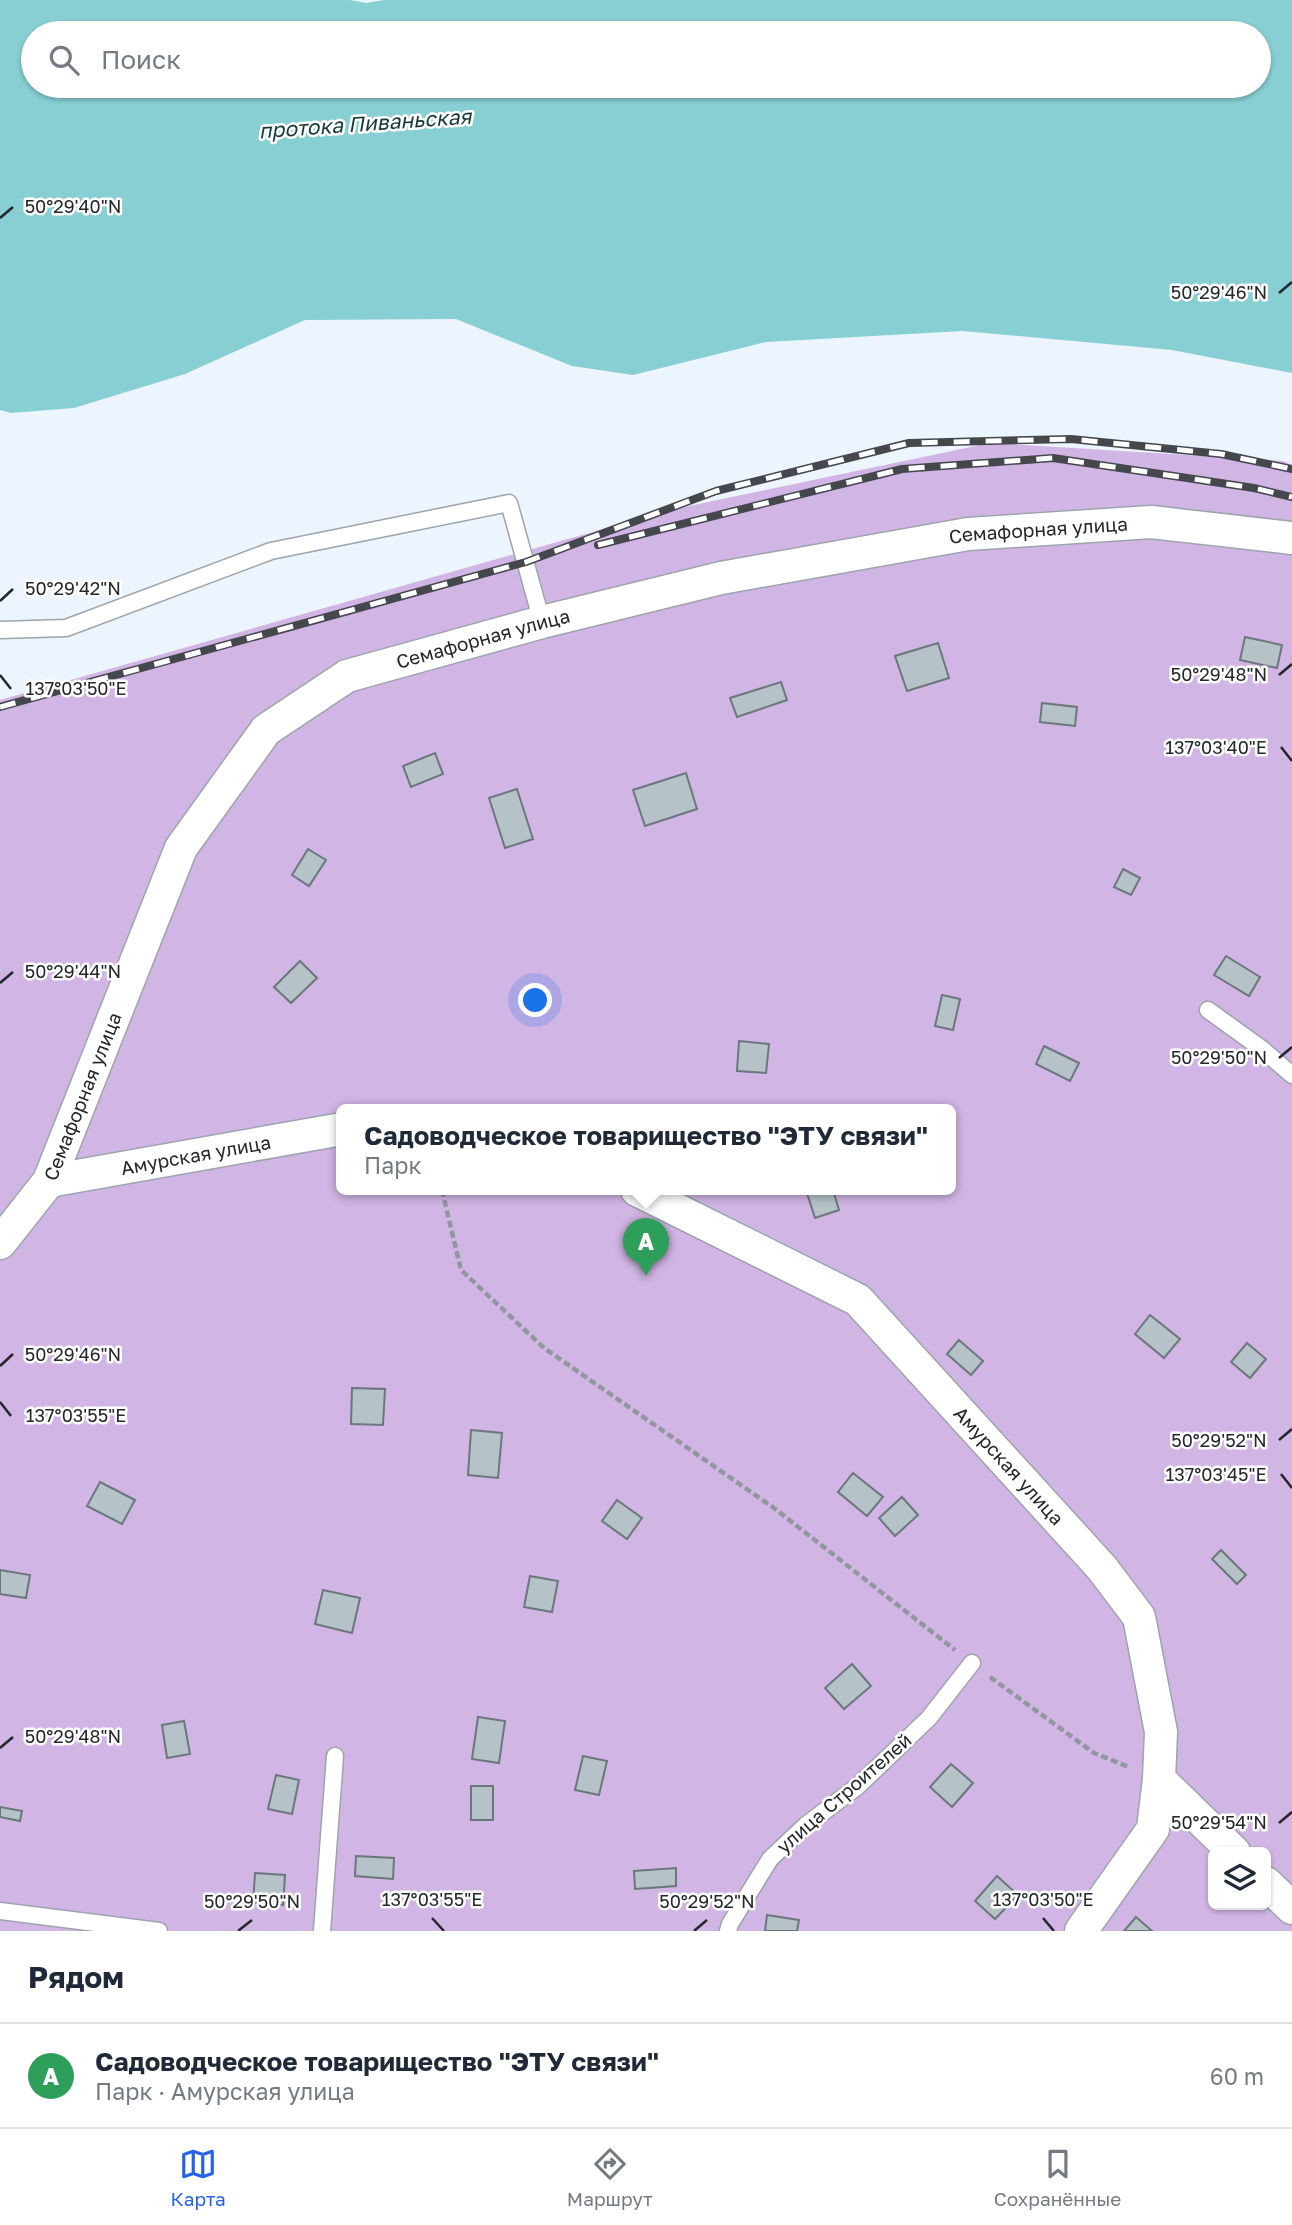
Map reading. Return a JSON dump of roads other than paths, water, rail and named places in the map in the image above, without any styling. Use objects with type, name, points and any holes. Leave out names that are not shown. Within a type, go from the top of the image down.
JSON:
[{"type":"street","name":"Семафорная улица","points":[[0,1243],[49,1181],[181,848],[266,730],[347,676],[542,622],[721,578],[968,534],[1151,522],[1292,538]]},
{"type":"street","name":"Амурская улица","points":[[49,1181],[336,1130]]},
{"type":"street","name":"Амурская улица","points":[[646,1195],[858,1300],[1102,1568],[1139,1617],[1161,1732],[1153,1829],[1081,1931]]},
{"type":"street","points":[[1158,1779],[1229,1847]]},
{"type":"street","points":[[1271,1888],[1292,1908]]},
{"type":"lane","points":[[0,630],[66,628],[271,551],[509,503],[542,622]]},
{"type":"lane","points":[[1208,1010],[1262,1049],[1292,1075]]},
{"type":"lane","name":"улица Строителей","points":[[728,1931],[770,1859],[806,1825],[858,1786],[929,1718],[972,1663]]},
{"type":"lane","points":[[322,1931],[335,1756]]},
{"type":"lane","points":[[0,1911],[159,1931]]},
{"type":"water","name":"протока Пиваньская","points":[[0,0],[350,0],[366,3],[384,0],[1292,0],[1292,373],[1172,350],[963,331],[766,342],[633,375],[572,366],[456,319],[305,320],[185,374],[74,408],[11,413],[0,410]]},
{"type":"railway","points":[[0,707],[526,562],[716,491],[909,443],[1071,439],[1221,454],[1292,469]]},
{"type":"railway","points":[[598,545],[902,469],[1053,458],[1254,488],[1292,497]]},
{"type":"place","name":"Садоводческое товарищество \"ЭТУ связи\"","points":[[646,1276]]}]
